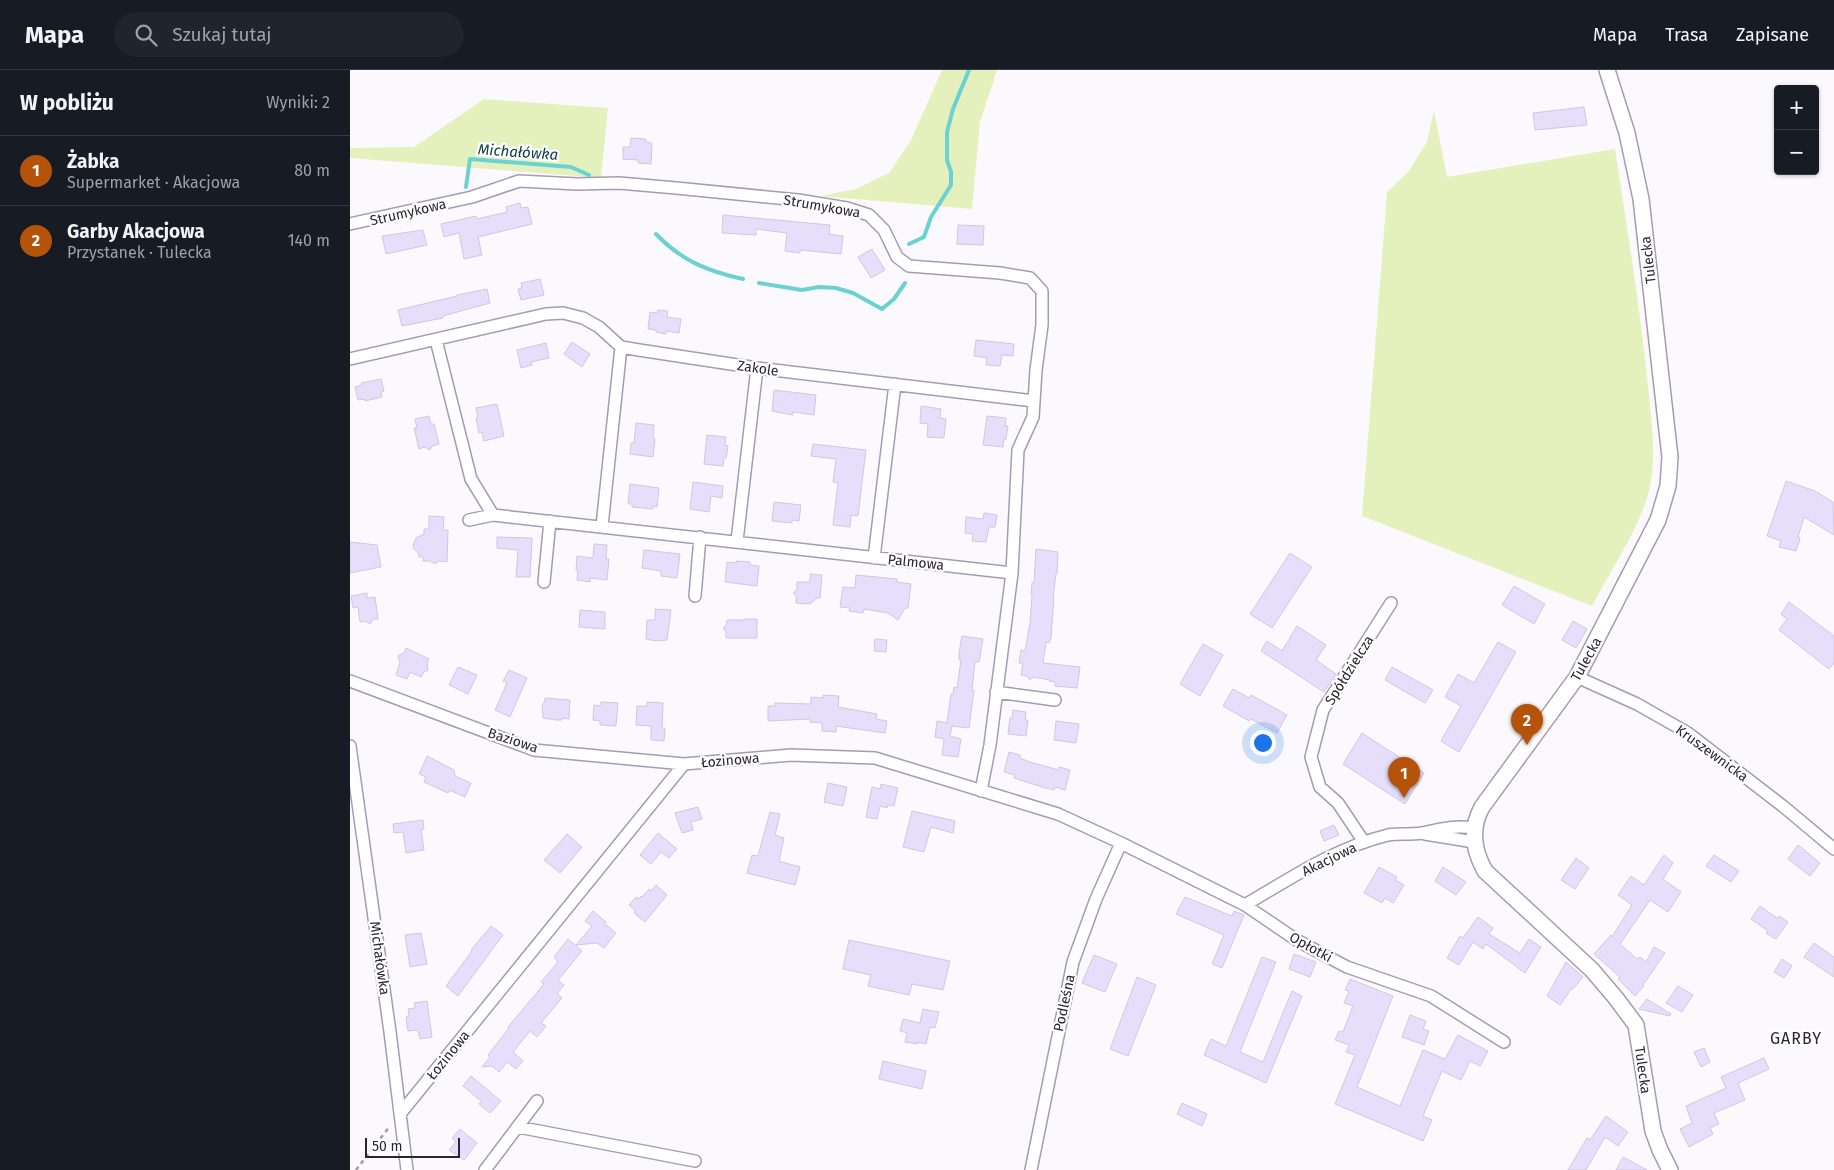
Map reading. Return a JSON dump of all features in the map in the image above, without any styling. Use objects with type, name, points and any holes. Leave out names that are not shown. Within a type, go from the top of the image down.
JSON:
[{"type":"street","name":"Tulecka","points":[[1607,70],[1627,133],[1641,199],[1666,413],[1670,470],[1668,486],[1658,520],[1577,678],[1484,804],[1478,814],[1474,835],[1479,862],[1485,871],[1592,970],[1636,1025],[1652,1122],[1660,1150],[1670,1170]]},
{"type":"street","name":"Strumykowa","points":[[350,224],[472,197],[519,181],[676,188],[798,200],[847,208],[869,215],[884,230],[897,257],[909,266],[1000,273],[1030,278],[1042,292],[1042,325],[1036,370],[1033,417],[1018,450],[1012,573]]},
{"type":"street","points":[[350,359],[546,314],[563,313],[583,318],[599,328],[621,347],[602,526]]},
{"type":"street","points":[[436,340],[471,479],[493,515]]},
{"type":"street","name":"Zakole","points":[[621,347],[757,368],[1034,401]]},
{"type":"street","points":[[738,542],[757,368]]},
{"type":"street","points":[[874,558],[895,384]]},
{"type":"street","name":"Palmowa","points":[[469,520],[493,515],[1012,573]]},
{"type":"street","points":[[544,582],[550,521]]},
{"type":"street","points":[[695,596],[700,537]]},
{"type":"street","points":[[981,790],[990,745],[1012,573]]},
{"type":"street","name":"Spółdzielcza","points":[[1364,842],[1338,803],[1320,787],[1311,757],[1323,710],[1391,604]]},
{"type":"street","name":"Kruszewnicka","points":[[1577,678],[1637,704],[1688,733],[1784,807],[1834,849]]},
{"type":"street","name":"Baziowa","points":[[350,681],[534,750],[684,764]]},
{"type":"street","points":[[996,692],[1055,700]]},
{"type":"street","name":"Michałówka","points":[[350,746],[390,1032],[407,1170]]},
{"type":"street","name":"Łozinowa","points":[[400,1114],[684,764],[791,755],[875,758],[1058,814],[1121,843]]},
{"type":"street","name":"Akacjowa","points":[[1245,905],[1322,859],[1342,849],[1364,842],[1390,835],[1420,833],[1445,827],[1461,826],[1474,835]]},
{"type":"street","name":"Opłotki","points":[[1121,843],[1245,905],[1298,941],[1347,967],[1431,996],[1504,1042]]},
{"type":"street","name":"Podleśna","points":[[1031,1170],[1073,962],[1096,899],[1121,843]]},
{"type":"street","points":[[485,1170],[537,1101]]},
{"type":"street","points":[[518,1127],[695,1161]]},
{"type":"path","points":[[356,1170],[400,1114]]},
{"type":"green space","points":[[942,70],[997,70],[980,122],[972,209],[820,196],[856,189],[889,173],[911,140]]},
{"type":"green space","points":[[484,99],[608,108],[601,178],[350,158],[350,148],[414,147]]},
{"type":"green space","points":[[1434,110],[1447,177],[1615,149],[1645,356],[1652,426],[1653,468],[1648,495],[1637,524],[1592,606],[1362,516],[1387,192],[1408,172],[1427,142]]},
{"type":"building","points":[[1584,107],[1587,125],[1535,130],[1533,113]]},
{"type":"building","points":[[631,138],[646,139],[646,142],[652,143],[651,164],[638,163],[638,160],[623,159],[623,147],[630,147]]},
{"type":"building","points":[[520,203],[521,208],[528,207],[532,224],[478,237],[482,255],[464,259],[459,233],[444,237],[441,224],[476,216],[477,219],[507,212],[506,207]]},
{"type":"building","points":[[723,215],[830,225],[829,234],[843,236],[841,254],[800,250],[800,253],[785,251],[787,233],[756,229],[756,235],[722,233]]},
{"type":"building","points":[[958,225],[984,226],[983,245],[957,244]]},
{"type":"building","points":[[423,230],[427,245],[386,254],[382,236]]},
{"type":"building","points":[[872,249],[885,270],[871,278],[858,257]]},
{"type":"building","points":[[540,279],[544,295],[521,300],[518,289],[522,288],[521,283]]},
{"type":"building","points":[[487,289],[490,303],[443,316],[443,318],[402,326],[398,310]]},
{"type":"building","points":[[658,310],[668,311],[667,317],[681,319],[679,333],[666,331],[666,334],[648,329],[650,312],[657,313]]},
{"type":"building","points":[[976,340],[1014,344],[1013,356],[1002,355],[1000,366],[986,365],[987,358],[974,356]]},
{"type":"building","points":[[572,342],[590,354],[582,367],[564,354]]},
{"type":"building","points":[[546,343],[549,358],[531,362],[532,365],[521,368],[517,350]]},
{"type":"building","points":[[381,379],[384,391],[381,392],[382,397],[365,401],[365,399],[358,400],[355,387],[362,385],[361,383]]},
{"type":"building","points":[[774,390],[816,395],[814,415],[793,412],[793,415],[772,411]]},
{"type":"building","points":[[497,404],[504,436],[484,441],[482,432],[479,433],[476,408]]},
{"type":"building","points":[[921,406],[941,409],[940,418],[946,419],[944,438],[927,437],[928,424],[920,423]]},
{"type":"building","points":[[429,416],[431,424],[434,424],[439,444],[432,446],[430,450],[425,447],[419,449],[414,428],[417,428],[415,419]]},
{"type":"building","points":[[987,416],[1006,418],[1005,426],[1008,426],[1003,447],[983,445]]},
{"type":"building","points":[[636,423],[654,425],[653,457],[630,454],[631,443],[634,443]]},
{"type":"building","points":[[707,435],[726,437],[725,445],[728,446],[723,466],[704,464]]},
{"type":"building","points":[[813,444],[866,450],[858,516],[851,515],[850,527],[833,525],[838,483],[833,482],[836,459],[811,456]]},
{"type":"building","points":[[1786,481],[1815,491],[1833,502],[1834,535],[1804,517],[1796,551],[1779,547],[1781,541],[1767,536]]},
{"type":"building","points":[[693,482],[723,486],[722,498],[711,496],[709,512],[690,509]]},
{"type":"building","points":[[630,484],[659,488],[657,507],[653,506],[653,509],[632,507],[632,504],[628,504]]},
{"type":"building","points":[[774,502],[801,505],[799,521],[792,520],[792,523],[772,521]]},
{"type":"building","points":[[984,513],[997,515],[995,527],[989,527],[986,542],[972,541],[973,534],[965,533],[966,517],[983,519]]},
{"type":"building","points":[[429,516],[444,517],[443,530],[448,530],[447,562],[439,561],[435,564],[430,561],[423,561],[423,557],[419,557],[419,554],[414,549],[413,545],[416,538],[424,534],[424,529],[429,529]]},
{"type":"building","points":[[497,537],[532,538],[530,577],[516,577],[518,550],[497,548]]},
{"type":"building","points":[[350,542],[377,545],[381,567],[350,573]]},
{"type":"building","points":[[594,544],[607,545],[606,559],[609,559],[607,580],[590,578],[590,582],[577,580],[577,556],[593,558]]},
{"type":"building","points":[[1036,549],[1058,552],[1051,638],[1049,643],[1046,642],[1043,663],[1080,667],[1077,688],[1055,686],[1055,682],[1050,680],[1033,677],[1030,680],[1027,676],[1021,675],[1023,663],[1019,663],[1021,650],[1025,651],[1030,623]]},
{"type":"building","points":[[644,550],[680,554],[677,578],[661,576],[661,571],[642,568]]},
{"type":"building","points":[[1290,553],[1312,567],[1272,628],[1250,614]]},
{"type":"building","points":[[736,561],[750,562],[750,565],[759,566],[757,586],[725,582],[727,562],[736,563]]},
{"type":"building","points":[[810,574],[822,575],[820,598],[817,598],[810,604],[796,603],[796,596],[793,593],[797,590],[797,582],[810,582]]},
{"type":"building","points":[[856,575],[897,579],[897,582],[911,584],[908,608],[905,608],[898,620],[888,613],[864,609],[863,613],[849,611],[850,608],[840,607],[843,587],[855,588]]},
{"type":"building","points":[[1514,586],[1545,604],[1534,624],[1502,605]]},
{"type":"building","points":[[367,593],[367,598],[375,597],[378,619],[373,619],[370,624],[365,621],[360,622],[358,607],[353,608],[351,596]]},
{"type":"building","points":[[1789,602],[1834,636],[1834,663],[1829,669],[1779,630],[1787,619],[1781,614]]},
{"type":"building","points":[[655,609],[671,610],[667,640],[656,641],[646,639],[647,620],[655,620]]},
{"type":"building","points":[[580,610],[605,612],[605,629],[579,627]]},
{"type":"building","points":[[757,619],[757,638],[726,638],[726,632],[723,628],[726,626],[727,620]]},
{"type":"building","points":[[1573,621],[1587,629],[1576,648],[1562,640]]},
{"type":"building","points":[[1297,626],[1326,645],[1316,660],[1336,674],[1324,692],[1261,651],[1267,641],[1282,651]]},
{"type":"building","points":[[962,636],[983,639],[979,662],[975,662],[972,690],[974,690],[969,728],[952,726],[950,736],[961,739],[958,757],[942,755],[944,739],[935,737],[937,721],[947,723],[951,694],[953,694],[954,687],[957,688]]},
{"type":"building","points":[[875,639],[887,640],[886,652],[874,651]]},
{"type":"building","points":[[1498,642],[1516,652],[1459,752],[1441,741],[1461,706],[1445,697],[1458,674],[1474,683]]},
{"type":"building","points":[[1203,644],[1223,655],[1200,696],[1180,684]]},
{"type":"building","points":[[406,648],[429,659],[427,663],[428,670],[421,677],[410,672],[407,679],[396,675],[400,662],[398,656],[404,653]]},
{"type":"building","points":[[458,667],[477,675],[468,694],[449,685]]},
{"type":"building","points":[[1392,667],[1433,690],[1425,703],[1385,680]]},
{"type":"building","points":[[509,670],[527,678],[510,717],[495,710],[507,683],[503,681]]},
{"type":"building","points":[[1233,689],[1249,698],[1251,695],[1287,715],[1277,733],[1251,719],[1249,721],[1223,706]]},
{"type":"building","points":[[823,695],[839,696],[838,707],[877,714],[876,719],[887,721],[885,733],[836,726],[836,732],[822,731],[822,723],[810,722],[810,719],[768,721],[768,706],[775,706],[775,703],[811,704],[811,697],[823,698]]},
{"type":"building","points":[[545,698],[570,700],[569,719],[543,718],[542,705]]},
{"type":"building","points":[[601,702],[618,703],[616,726],[600,725],[600,721],[593,720],[594,705],[600,706]]},
{"type":"building","points":[[647,702],[663,703],[662,728],[665,728],[664,741],[651,740],[651,726],[636,725],[637,706],[647,706]]},
{"type":"building","points":[[1013,710],[1026,712],[1025,720],[1028,720],[1026,736],[1008,734]]},
{"type":"building","points":[[1056,721],[1079,724],[1076,743],[1054,740]]},
{"type":"building","points":[[1362,733],[1424,773],[1405,804],[1343,764]]},
{"type":"building","points":[[1009,752],[1020,755],[1020,758],[1030,762],[1059,770],[1059,767],[1070,770],[1065,790],[1055,787],[1054,790],[1042,787],[1014,778],[1015,775],[1004,772]]},
{"type":"building","points":[[427,756],[454,770],[455,776],[471,783],[465,797],[449,790],[448,793],[424,782],[426,777],[419,774]]},
{"type":"building","points":[[828,783],[847,787],[843,806],[824,802]]},
{"type":"building","points":[[881,784],[898,788],[894,806],[888,805],[887,808],[880,806],[877,819],[866,817],[872,787],[880,789]]},
{"type":"building","points":[[698,807],[702,819],[691,822],[693,830],[682,833],[675,813]]},
{"type":"building","points":[[912,811],[955,821],[953,833],[931,827],[924,852],[903,847]]},
{"type":"building","points":[[770,812],[780,814],[775,835],[784,838],[779,861],[800,867],[795,885],[747,873],[752,855],[758,856]]},
{"type":"building","points":[[423,820],[424,829],[421,829],[424,850],[406,853],[403,832],[394,833],[393,824]]},
{"type":"building","points":[[1334,825],[1339,835],[1324,841],[1320,831]]},
{"type":"building","points":[[658,833],[677,849],[669,858],[661,852],[651,864],[640,855]]},
{"type":"building","points":[[567,834],[582,847],[560,873],[544,860]]},
{"type":"building","points":[[1798,845],[1820,863],[1810,876],[1788,859]]},
{"type":"building","points":[[1664,855],[1673,863],[1663,879],[1681,892],[1668,912],[1650,900],[1620,944],[1637,959],[1640,957],[1646,962],[1654,947],[1665,953],[1644,986],[1635,996],[1618,979],[1620,977],[1594,954],[1611,935],[1612,937],[1632,905],[1618,895],[1631,876],[1644,885]]},
{"type":"building","points":[[1714,855],[1739,871],[1731,882],[1706,866]]},
{"type":"building","points":[[1576,858],[1589,868],[1575,889],[1561,880]]},
{"type":"building","points":[[1379,867],[1397,877],[1395,880],[1404,885],[1393,903],[1385,898],[1382,903],[1364,893]]},
{"type":"building","points":[[1443,867],[1466,882],[1456,895],[1435,881]]},
{"type":"building","points":[[656,885],[667,895],[645,922],[635,914],[634,909],[629,905],[636,897],[639,899]]},
{"type":"building","points":[[1185,897],[1232,916],[1234,911],[1244,915],[1222,968],[1212,964],[1224,935],[1176,914]]},
{"type":"building","points":[[1760,906],[1777,918],[1779,916],[1788,922],[1776,939],[1766,933],[1768,931],[1751,919]]},
{"type":"building","points":[[593,911],[616,933],[604,948],[597,943],[576,945],[592,926],[585,921]]},
{"type":"building","points":[[1478,917],[1493,928],[1489,934],[1520,953],[1529,939],[1541,947],[1525,973],[1486,944],[1483,949],[1473,942],[1459,965],[1447,958],[1460,936],[1463,938]]},
{"type":"building","points":[[491,926],[503,935],[458,996],[446,986],[471,950]]},
{"type":"building","points":[[421,933],[427,964],[410,967],[405,935]]},
{"type":"building","points":[[568,939],[582,951],[558,980],[564,985],[557,994],[562,998],[541,1023],[546,1026],[537,1037],[530,1031],[513,1052],[523,1061],[516,1069],[507,1062],[499,1072],[492,1066],[482,1067],[490,1057],[488,1055],[508,1027],[544,984],[541,982],[558,962],[554,957]]},
{"type":"building","points":[[849,940],[950,961],[943,990],[912,984],[909,995],[868,986],[871,975],[843,969]]},
{"type":"building","points":[[1814,943],[1834,957],[1834,977],[1804,957]]},
{"type":"building","points":[[1294,954],[1316,962],[1310,977],[1289,969]]},
{"type":"building","points":[[1094,955],[1117,964],[1105,992],[1082,983]]},
{"type":"building","points":[[1262,957],[1276,962],[1240,1052],[1263,1062],[1292,991],[1302,996],[1266,1083],[1204,1055],[1211,1039],[1226,1046]]},
{"type":"building","points":[[1782,959],[1792,966],[1784,978],[1774,972]]},
{"type":"building","points":[[1566,962],[1583,977],[1572,988],[1560,1005],[1547,996]]},
{"type":"building","points":[[1137,977],[1156,985],[1128,1056],[1110,1049]]},
{"type":"building","points":[[1350,979],[1393,996],[1357,1087],[1400,1106],[1423,1050],[1445,1059],[1458,1035],[1488,1051],[1480,1066],[1470,1061],[1461,1080],[1442,1071],[1423,1116],[1432,1120],[1423,1141],[1335,1104],[1355,1055],[1346,1052],[1349,1045],[1335,1040],[1339,1031],[1343,1032],[1353,1006],[1344,1003],[1349,991],[1345,990]]},
{"type":"building","points":[[1678,986],[1693,995],[1682,1012],[1666,1003]]},
{"type":"building","points":[[1647,999],[1671,1014],[1670,1016],[1639,1009]]},
{"type":"building","points":[[427,1001],[432,1037],[420,1039],[418,1030],[408,1031],[406,1017],[409,1016],[408,1009],[415,1008],[414,1003]]},
{"type":"building","points":[[923,1009],[939,1012],[935,1028],[930,1027],[926,1044],[905,1042],[907,1033],[900,1031],[903,1019],[920,1023]]},
{"type":"building","points":[[1410,1015],[1426,1021],[1423,1029],[1429,1031],[1424,1045],[1402,1037]]},
{"type":"building","points":[[1704,1048],[1710,1062],[1701,1067],[1694,1052]]},
{"type":"building","points":[[1764,1058],[1769,1069],[1738,1083],[1745,1100],[1714,1113],[1719,1124],[1710,1128],[1713,1134],[1689,1147],[1680,1129],[1692,1123],[1686,1106],[1726,1088],[1721,1077]]},
{"type":"building","points":[[883,1061],[926,1071],[922,1089],[879,1079]]},
{"type":"building","points":[[471,1076],[501,1101],[490,1113],[479,1104],[481,1101],[463,1086]]},
{"type":"building","points":[[1182,1103],[1207,1114],[1202,1126],[1177,1114]]},
{"type":"building","points":[[1606,1116],[1628,1132],[1618,1146],[1605,1137],[1586,1170],[1568,1170],[1587,1138],[1590,1140]]},
{"type":"building","points":[[460,1129],[477,1143],[464,1160],[449,1150],[456,1142],[452,1138]]},
{"type":"building","points":[[1623,1157],[1647,1170],[1616,1170]]},
{"type":"waterway","name":"Michałówka","points":[[909,244],[924,237],[931,217],[951,185],[951,172],[947,160],[947,132],[953,109],[969,70]]},
{"type":"waterway","name":"Michałówka","points":[[466,187],[470,159],[571,167],[589,175]]},
{"type":"waterway","name":"Michałówka","points":[[656,234],[685,258],[696,264],[743,279]]},
{"type":"waterway","name":"Michałówka","points":[[759,283],[802,290],[819,287],[836,288],[853,293],[882,309],[894,299],[905,283]]},
{"type":"place","name":"Garby Akacjowa","points":[[1527,745]]},
{"type":"place","name":"Żabka","points":[[1404,798]]},
{"type":"district","name":"GARBY","points":[[1796,1038]]}]
